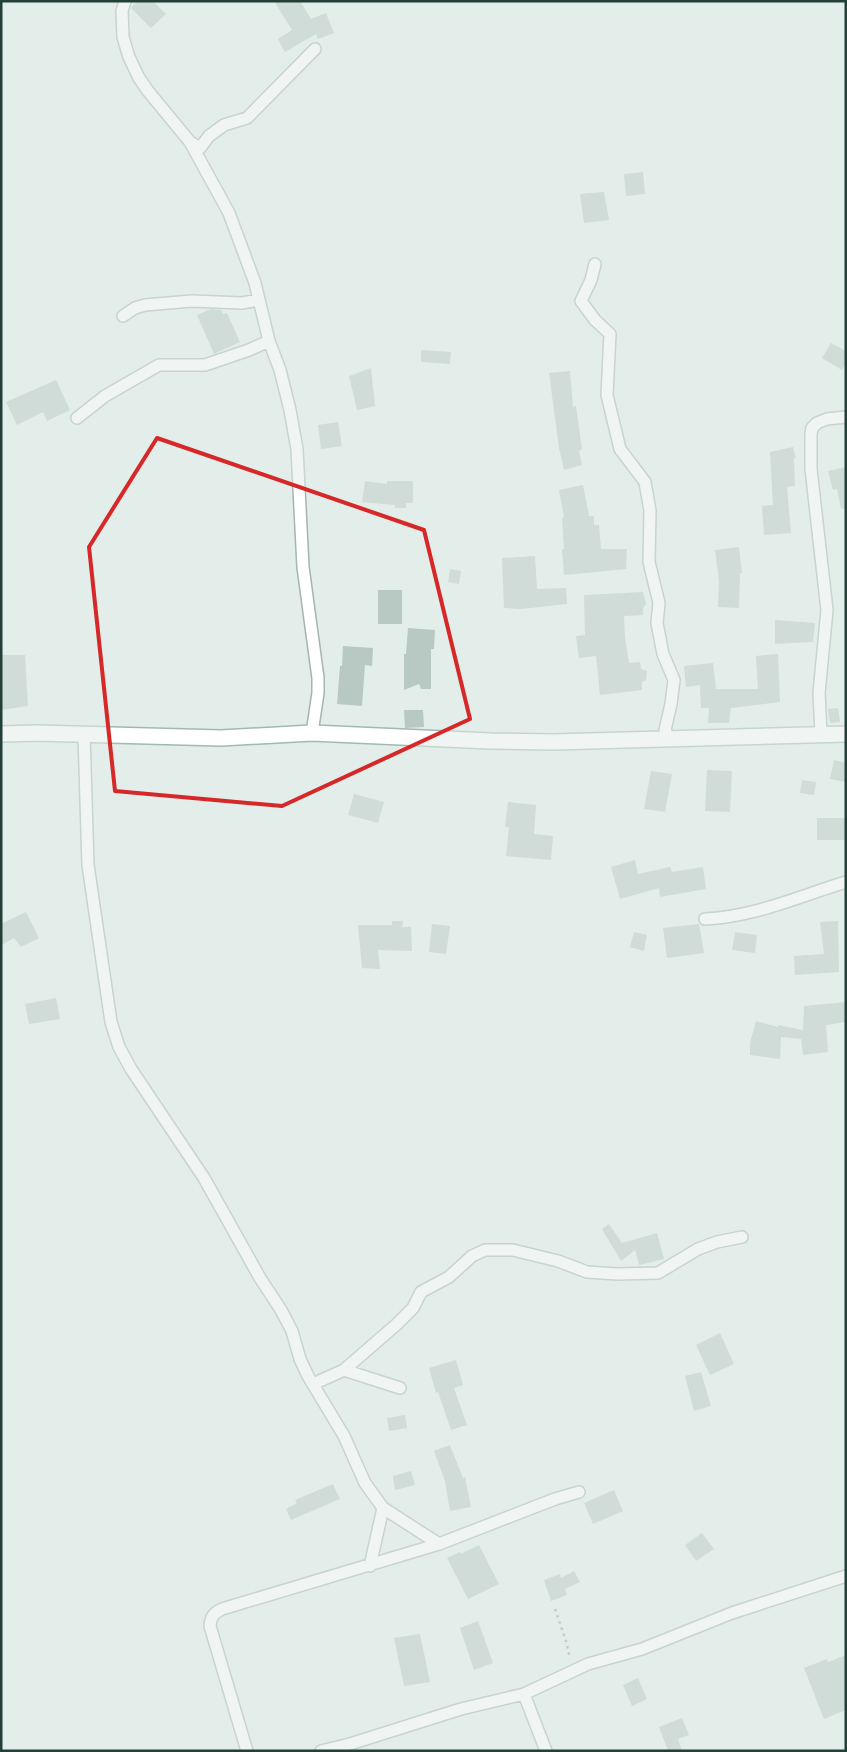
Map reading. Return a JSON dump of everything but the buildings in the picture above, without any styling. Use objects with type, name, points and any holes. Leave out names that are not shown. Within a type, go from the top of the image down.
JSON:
[{"type":"street","points":[[125,1],[122,11],[123,37],[129,57],[144,85],[190,142],[229,213],[255,283],[269,341],[284,386],[297,449],[303,567],[318,678],[318,693],[312,733]]},
{"type":"street","points":[[190,142],[200,148],[210,136],[224,125],[247,118],[315,49]]},
{"type":"street","points":[[595,264],[591,280],[581,301],[595,320],[610,334],[607,395],[620,449],[645,482],[650,511],[649,562],[659,603],[657,622],[663,654],[674,680],[665,730],[669,739]]},
{"type":"street","points":[[123,316],[135,308],[145,305],[192,301],[242,303],[259,300]]},
{"type":"street","points":[[78,418],[105,396],[159,365],[205,365],[269,341]]},
{"type":"street","points":[[821,734],[819,693],[827,610],[811,470],[811,434],[812,428],[817,423],[827,419],[846,417]]},
{"type":"street","points":[[1,734],[84,734],[221,738],[312,733],[553,742],[846,734]]},
{"type":"street","points":[[84,734],[88,865],[112,1022],[119,1047],[131,1070],[204,1178],[260,1278],[281,1310],[292,1331],[300,1359],[344,1436],[365,1483],[383,1508],[439,1544]]},
{"type":"street","points":[[705,919],[719,918],[781,905],[846,882]]},
{"type":"street","points":[[313,1384],[344,1370],[413,1308],[421,1292],[449,1277],[472,1256],[485,1250],[513,1250],[558,1261],[586,1272],[617,1274],[658,1273],[698,1248],[742,1237]]},
{"type":"street","points":[[344,1370],[400,1388]]},
{"type":"street","points":[[247,1751],[210,1626],[210,1618],[215,1613],[222,1609],[439,1544],[555,1499],[580,1492]]},
{"type":"street","points":[[370,1566],[383,1508]]},
{"type":"street","points":[[321,1751],[350,1744],[461,1709],[524,1694],[588,1664],[642,1649],[732,1613],[846,1576]]},
{"type":"street","points":[[524,1694],[546,1751]]},
{"type":"path","points":[[555,1609],[566,1641],[572,1670]]},
{"type":"highlighted area","points":[[157,438],[424,530],[470,719],[282,806],[115,791],[89,547]]}]
